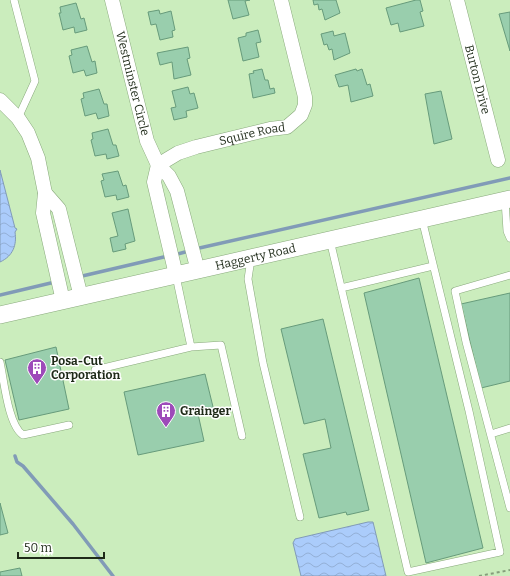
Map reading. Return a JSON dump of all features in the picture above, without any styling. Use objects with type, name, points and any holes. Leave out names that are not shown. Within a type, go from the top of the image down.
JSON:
[{"type":"street","name":"Westminster Circle","points":[[112,0],[147,141],[158,165],[169,176],[177,191],[198,271]]},
{"type":"street","name":"Squire Road","points":[[158,165],[178,153],[196,147],[270,129],[287,127],[301,115],[305,105],[305,97],[281,0]]},
{"type":"street","name":"Burton Drive","points":[[457,0],[498,160]]},
{"type":"street","points":[[1,102],[18,118],[28,133],[38,158],[45,193],[43,213],[63,301]]},
{"type":"street","points":[[158,165],[154,182],[176,276]]},
{"type":"street","points":[[45,193],[59,210],[81,297]]},
{"type":"street","name":"Haggerty Road","points":[[0,315],[198,271],[507,199]]},
{"type":"lane","points":[[14,0],[35,81],[18,118]]},
{"type":"lane","points":[[507,199],[507,231],[510,238]]},
{"type":"lane","points":[[330,240],[408,572],[500,552],[469,411],[422,219]]},
{"type":"lane","points":[[251,258],[248,267],[248,279],[263,363],[300,516]]},
{"type":"lane","points":[[341,288],[433,266]]},
{"type":"lane","points":[[510,274],[455,291],[510,508]]},
{"type":"lane","points":[[176,276],[191,347]]},
{"type":"lane","points":[[95,370],[191,347],[221,346],[242,436]]},
{"type":"lane","points":[[0,362],[13,423],[19,432],[23,435],[69,425]]},
{"type":"lane","points":[[491,434],[510,428]]},
{"type":"path","points":[[479,576],[510,570]]},
{"type":"water","points":[[0,170],[15,228],[17,229],[15,232],[15,246],[13,250],[8,257],[0,262]]},
{"type":"water","points":[[373,522],[386,576],[301,576],[293,543],[295,539]]},
{"type":"building","points":[[228,0],[250,0],[245,1],[249,15],[233,19]]},
{"type":"building","points":[[313,0],[336,0],[340,13],[325,20],[322,9],[319,10],[318,4],[314,5]]},
{"type":"building","points":[[420,0],[423,11],[420,12],[424,26],[400,32],[398,23],[391,25],[386,8]]},
{"type":"building","points":[[76,3],[81,19],[84,18],[87,30],[75,33],[74,27],[63,30],[59,13],[61,13],[60,7]]},
{"type":"building","points":[[159,10],[160,14],[171,11],[175,30],[172,31],[173,37],[160,40],[156,24],[151,25],[148,12]]},
{"type":"building","points":[[510,12],[510,51],[499,14]]},
{"type":"building","points":[[258,30],[261,42],[256,43],[259,57],[243,61],[238,38],[246,36],[246,33]]},
{"type":"building","points":[[333,31],[334,36],[345,33],[350,53],[334,60],[332,49],[329,50],[327,44],[324,45],[321,34]]},
{"type":"building","points":[[87,46],[92,62],[95,61],[97,73],[86,76],[84,70],[73,73],[69,56],[72,55],[71,50]]},
{"type":"building","points":[[188,47],[190,58],[187,59],[191,75],[174,79],[172,62],[160,65],[157,53]]},
{"type":"building","points":[[262,69],[265,80],[268,80],[270,89],[274,88],[275,93],[253,98],[249,74],[254,73],[253,71]]},
{"type":"building","points":[[356,69],[357,71],[362,69],[367,85],[370,84],[373,96],[351,102],[348,85],[339,87],[335,75]]},
{"type":"building","points":[[188,87],[190,94],[194,93],[198,108],[186,111],[187,117],[174,120],[171,108],[176,107],[172,91]]},
{"type":"building","points":[[99,89],[104,104],[107,104],[109,116],[98,119],[96,113],[85,116],[81,99],[84,98],[83,93]]},
{"type":"building","points":[[441,91],[452,139],[434,144],[425,94]]},
{"type":"building","points":[[108,129],[113,145],[116,145],[119,156],[107,159],[106,154],[95,156],[91,140],[93,139],[92,133]]},
{"type":"building","points":[[118,171],[123,186],[126,185],[129,197],[117,200],[116,195],[105,197],[101,181],[104,180],[102,174]]},
{"type":"building","points":[[128,209],[135,241],[125,244],[126,249],[113,252],[110,238],[118,236],[112,213]]},
{"type":"building","points":[[419,278],[483,548],[426,563],[364,293]]},
{"type":"building","points":[[510,293],[510,381],[481,388],[461,304]]},
{"type":"building","points":[[323,319],[369,510],[347,515],[346,512],[319,518],[303,454],[331,448],[325,419],[304,424],[281,329]]},
{"type":"building","name":"Posa-Cut Corporation","points":[[56,347],[69,409],[19,420],[5,360]]},
{"type":"building","name":"Grainger","points":[[205,374],[214,411],[198,414],[204,441],[138,455],[124,392]]},
{"type":"building","points":[[0,503],[8,533],[0,535]]},
{"type":"building","points":[[20,568],[22,576],[0,576],[0,572]]},
{"type":"waterway","points":[[195,249],[510,178]]},
{"type":"waterway","points":[[174,255],[189,251]]},
{"type":"waterway","points":[[78,277],[168,256]]},
{"type":"waterway","points":[[0,295],[55,282]]},
{"type":"waterway","points":[[15,456],[17,462],[23,466],[73,524],[113,576]]},
{"type":"place","name":"Posa-Cut Corporation","points":[[37,385]]},
{"type":"place","name":"Grainger","points":[[166,428]]}]
